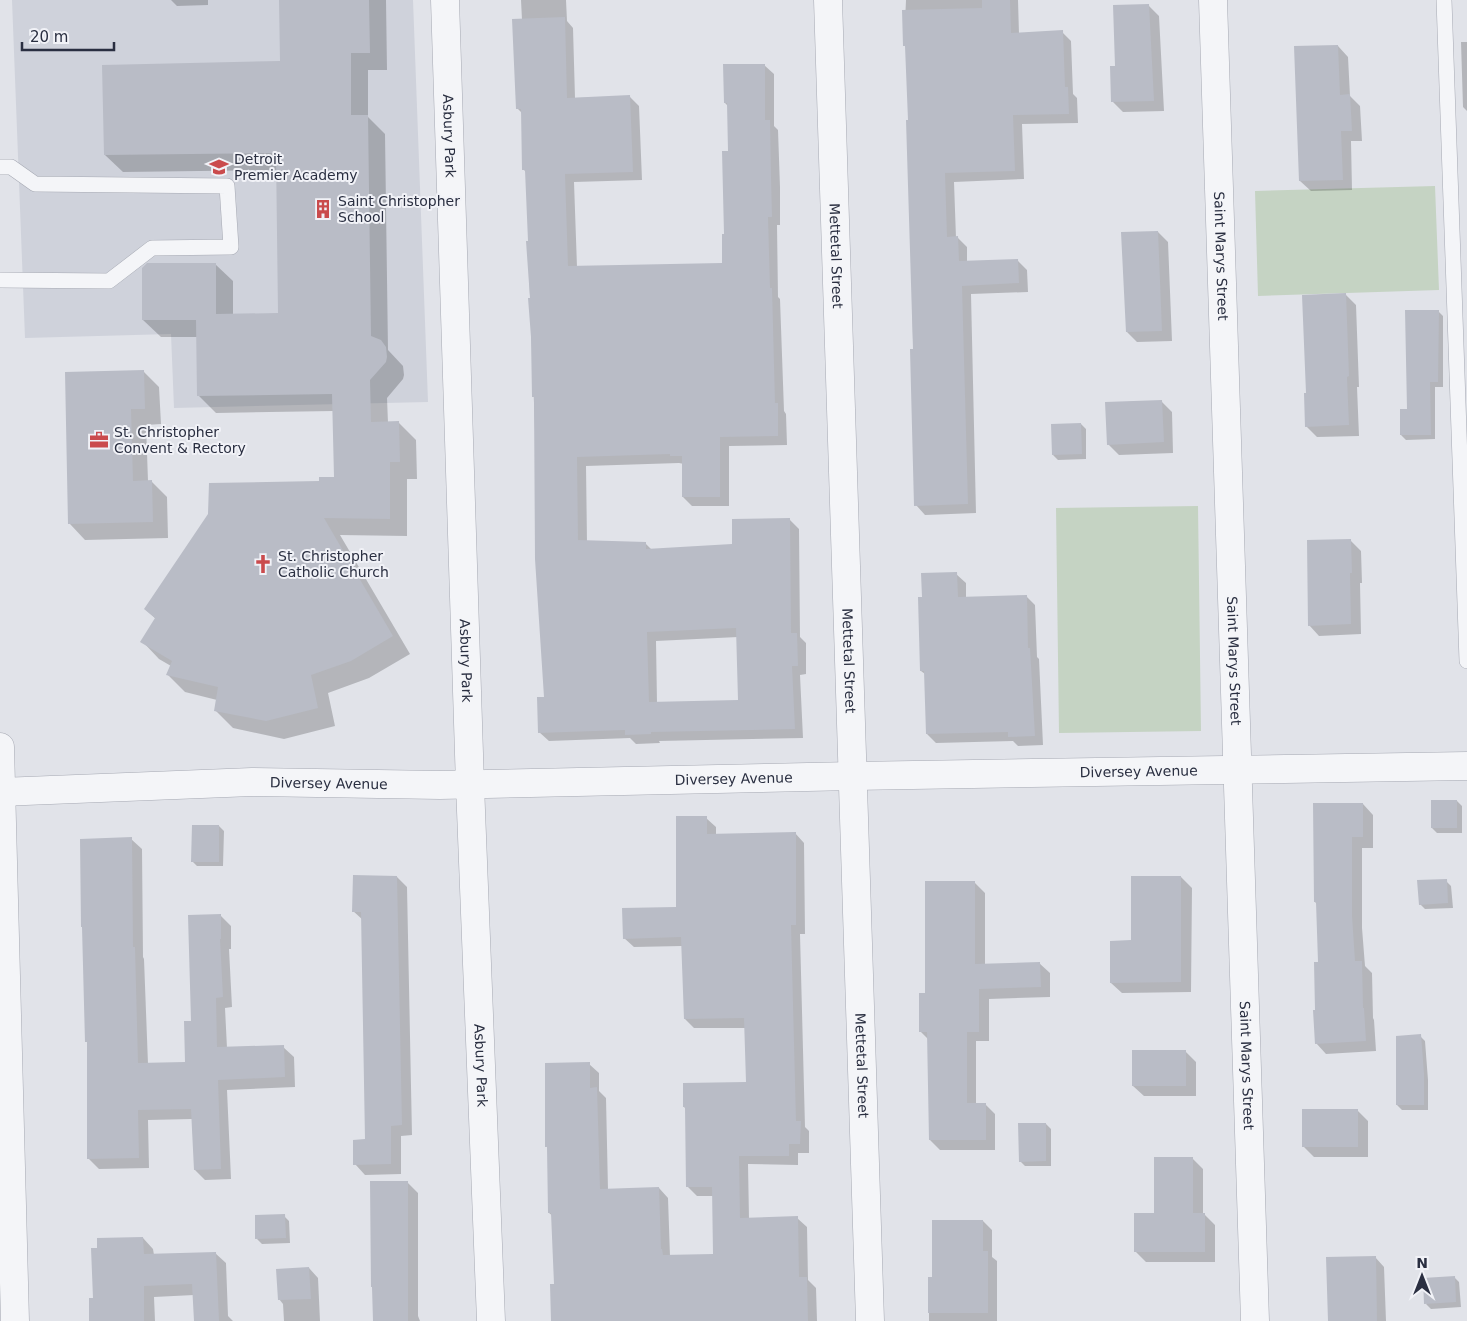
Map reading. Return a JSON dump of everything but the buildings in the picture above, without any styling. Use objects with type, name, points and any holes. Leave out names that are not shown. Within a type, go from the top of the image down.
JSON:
[{"type":"street","name":"Asbury Park","points":[[445,0],[470,785],[491,1321]]},
{"type":"street","name":"Mettetal Street","points":[[828,0],[870,1321]]},
{"type":"street","name":"Saint Marys Street","points":[[1213,0],[1255,1321]]},
{"type":"street","points":[[0,747],[15,1321]]},
{"type":"street","name":"Diversey Avenue","points":[[1,792],[252,782],[470,785],[853,776],[1467,766]]},
{"type":"lane","points":[[1444,0],[1467,661]]},
{"type":"lane","points":[[0,167],[11,167],[35,184],[227,186],[231,246],[152,248],[109,281],[0,280]]},
{"type":"shaded area","name":"Detroit Premier Academy","points":[[12,0],[413,0],[428,402],[174,408],[171,334],[25,338]]},
{"type":"green space","points":[[1435,186],[1439,290],[1258,296],[1255,191]]},
{"type":"green space","points":[[1198,506],[1201,731],[1059,733],[1056,508]]},
{"type":"place","name":"Detroit Premier Academy","points":[[219,167]]},
{"type":"place","name":"Saint Christopher School","points":[[323,209]]},
{"type":"place","name":"St. Christopher Convent & Rectory","points":[[99,440]]},
{"type":"place","name":"St. Christopher Catholic Church","points":[[263,564]]}]
